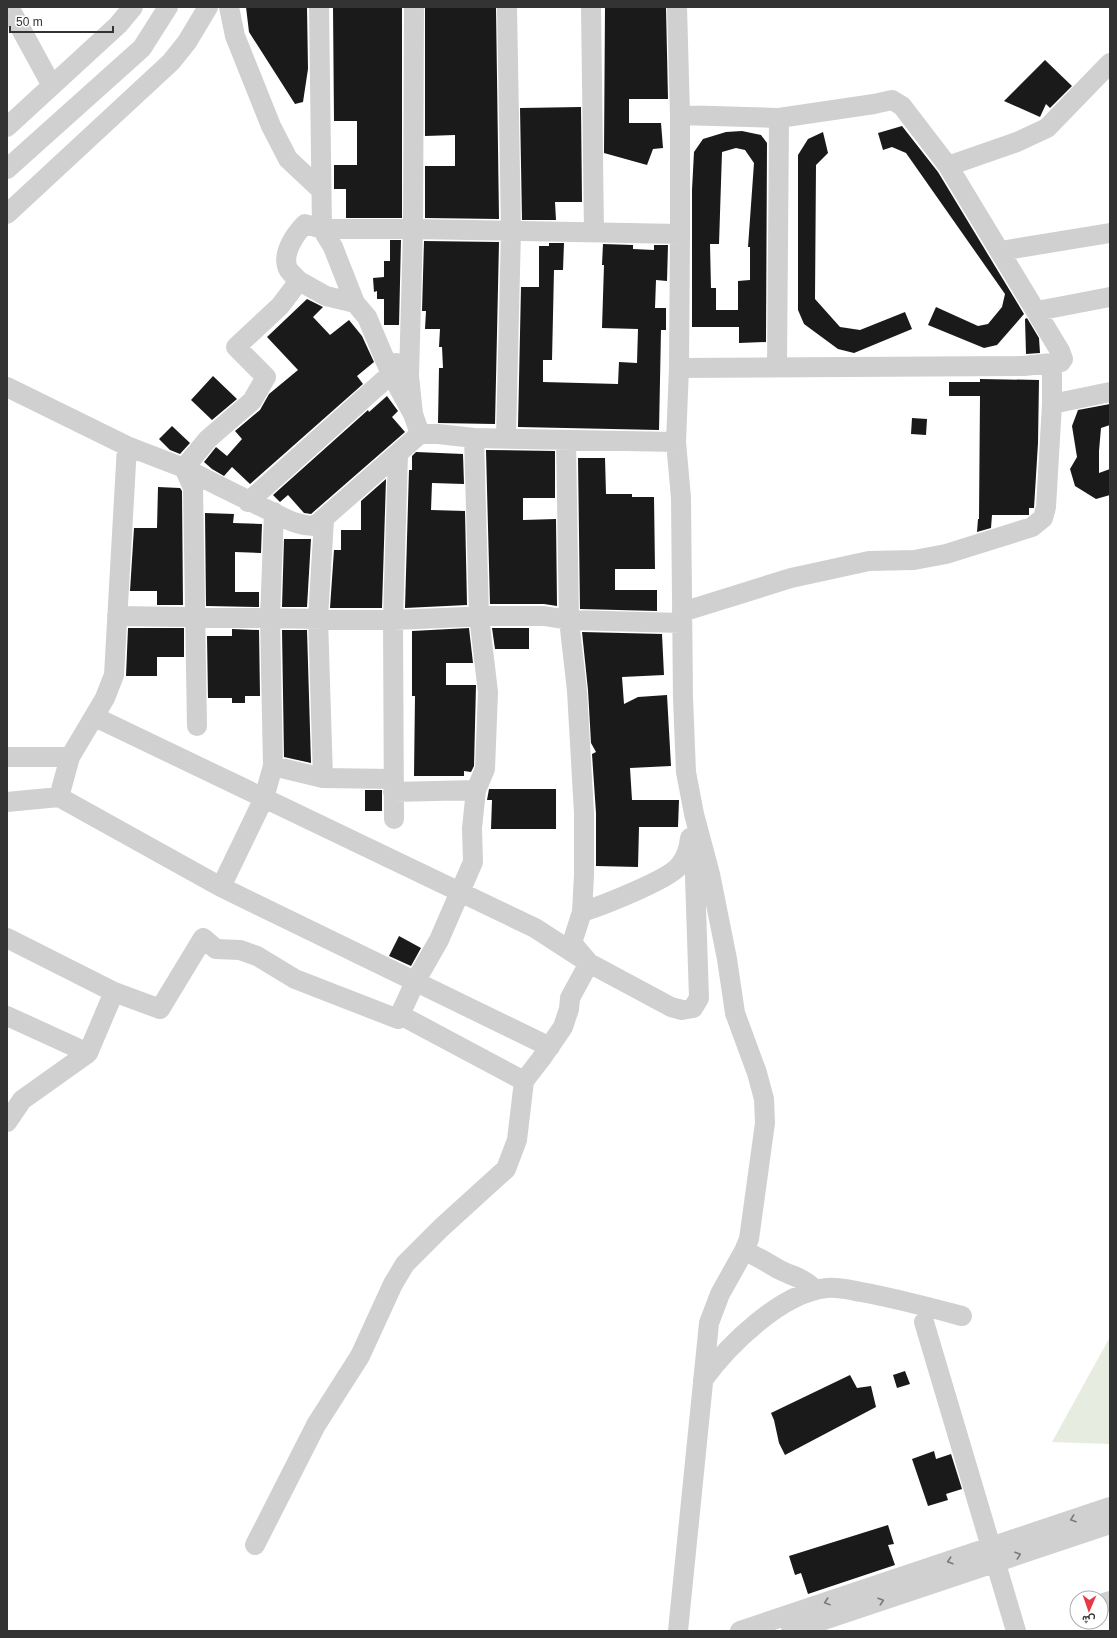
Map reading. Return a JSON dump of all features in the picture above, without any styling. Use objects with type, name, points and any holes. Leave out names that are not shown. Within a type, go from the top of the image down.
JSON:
[{"type":"street","points":[[9,7],[52,86]]},
{"type":"street","points":[[7,127],[118,25],[133,7]]},
{"type":"street","points":[[7,169],[142,48],[168,7]]},
{"type":"street","points":[[7,214],[171,62],[187,42],[208,7]]},
{"type":"street","points":[[229,7],[235,36],[271,126],[288,159],[321,190]]},
{"type":"street","points":[[319,7],[322,229],[333,247],[355,303],[367,317],[391,374],[413,414],[420,434]]},
{"type":"street","points":[[413,414],[409,376],[413,229],[414,7]]},
{"type":"street","points":[[506,438],[510,230],[507,7]]},
{"type":"street","points":[[591,7],[594,232]]},
{"type":"street","points":[[677,7],[680,115],[680,234],[679,368],[676,442],[681,498],[686,772],[694,814],[710,874],[727,959],[735,1013],[755,1067],[764,1099],[765,1123],[761,1161],[749,1239],[720,1294],[709,1323],[678,1631]]},
{"type":"street","points":[[948,166],[1028,138],[1047,128],[1110,63]]},
{"type":"street","points":[[679,368],[1024,366],[1061,362],[1062,356],[948,166],[902,106],[892,100],[779,118],[680,115]]},
{"type":"street","points":[[777,367],[779,118]]},
{"type":"street","points":[[355,303],[326,296],[299,281],[287,268],[286,255],[297,231],[305,224],[322,229],[510,230],[680,234]]},
{"type":"street","points":[[1000,251],[1110,233]]},
{"type":"street","points":[[184,468],[208,439],[252,401],[266,377],[236,347],[280,306],[299,281]]},
{"type":"street","points":[[1036,312],[1110,297]]},
{"type":"street","points":[[248,502],[391,374],[411,332]]},
{"type":"street","points":[[117,616],[393,620],[480,616],[544,616],[569,620],[682,617],[791,578],[869,561],[914,560],[946,554],[1032,528],[1043,518],[1046,506],[1052,404],[1052,364]]},
{"type":"street","points":[[7,387],[127,446],[184,468],[248,502],[274,512],[284,519],[302,525],[315,526],[324,520],[361,484],[420,434],[438,434],[474,438],[676,442]]},
{"type":"street","points":[[1052,404],[1110,392]]},
{"type":"street","points":[[398,1019],[415,982],[439,940],[473,862],[472,828],[476,790],[485,769],[488,692],[480,616],[474,438]]},
{"type":"street","points":[[566,440],[569,620],[577,691],[584,813],[584,875],[582,912],[572,943],[589,963]]},
{"type":"street","points":[[59,797],[70,757],[95,717],[105,698],[114,675],[127,446]]},
{"type":"street","points":[[394,819],[393,620],[398,454]]},
{"type":"street","points":[[184,468],[193,488],[197,726]]},
{"type":"street","points":[[221,887],[264,798],[273,766],[270,618],[274,512]]},
{"type":"street","points":[[324,520],[318,618],[324,778]]},
{"type":"street","points":[[95,717],[535,928],[589,963],[671,1007],[682,1010],[693,1008],[699,998],[694,814]]},
{"type":"street","points":[[7,757],[70,757]]},
{"type":"street","points":[[273,766],[324,778],[393,785],[476,790]]},
{"type":"street","points":[[7,802],[59,797],[221,887],[550,1047]]},
{"type":"street","points":[[582,912],[603,905],[665,877],[678,867],[690,846],[694,814]]},
{"type":"street","points":[[7,938],[114,992],[160,1009],[203,938],[216,949],[240,950],[257,956],[295,979],[398,1019],[404,1017],[524,1081]]},
{"type":"street","points":[[254,1545],[316,1425],[360,1356],[393,1284],[405,1264],[441,1228],[506,1169],[517,1140],[524,1081],[563,1027],[569,1009],[570,998],[589,963]]},
{"type":"street","points":[[7,1122],[22,1100],[88,1053],[114,992]]},
{"type":"street","points":[[7,1016],[88,1053]]},
{"type":"street","points":[[744,1251],[757,1256],[779,1269],[803,1279],[815,1290]]},
{"type":"street","points":[[702,1382],[716,1362],[740,1338],[784,1304],[800,1295],[815,1290],[829,1288],[871,1294],[907,1301],[962,1316]]},
{"type":"street","points":[[924,1322],[1016,1631]]},
{"type":"street","points":[[791,1631],[993,1555],[1110,1507]]},
{"type":"street","points":[[740,1631],[993,1555],[1110,1524]]},
{"type":"shaded area","points":[[1110,1337],[1110,1444],[1052,1442]]},
{"type":"building","points":[[246,7],[307,7],[308,69],[303,102],[295,104],[249,32]]},
{"type":"building","points":[[333,7],[402,7],[402,218],[346,218],[346,189],[334,189],[334,165],[357,165],[357,121],[334,121]]},
{"type":"building","points":[[425,7],[496,7],[499,219],[425,218],[425,166],[455,166],[455,135],[425,136]]},
{"type":"building","points":[[605,7],[666,7],[668,99],[629,99],[629,123],[661,123],[663,148],[653,149],[647,165],[604,153]]},
{"type":"building","points":[[1045,60],[1072,86],[1050,108],[1046,104],[1040,117],[1004,101]]},
{"type":"building","points":[[581,107],[582,202],[555,202],[556,220],[522,220],[520,108]]},
{"type":"building","points":[[902,126],[938,172],[1024,314],[997,345],[984,348],[928,325],[936,307],[978,326],[988,324],[1002,307],[1005,294],[906,153],[892,147],[883,150],[878,133]]},
{"type":"building","points":[[742,131],[761,135],[767,143],[766,342],[739,343],[739,327],[692,327],[692,190],[694,152],[703,139],[726,132]],"holes":[[[736,148],[745,150],[754,163],[748,247],[750,247],[750,280],[738,281],[738,310],[716,310],[716,288],[711,288],[710,244],[719,244],[722,152]]]},
{"type":"building","points":[[823,132],[828,153],[816,165],[815,299],[840,327],[860,330],[905,312],[912,329],[854,353],[838,349],[804,324],[798,310],[798,155],[808,139]]},
{"type":"building","points":[[390,240],[401,240],[399,325],[384,325],[384,299],[377,299],[377,291],[374,292],[373,278],[384,277],[384,261],[390,261]]},
{"type":"building","points":[[424,241],[499,242],[495,424],[438,423],[439,368],[443,368],[442,347],[439,347],[440,329],[425,329],[426,311],[422,311]]},
{"type":"building","points":[[549,243],[564,243],[563,270],[554,270],[552,360],[543,360],[543,382],[618,384],[619,362],[637,363],[638,329],[602,328],[604,265],[602,265],[603,244],[633,245],[633,249],[654,250],[654,245],[668,245],[667,281],[656,280],[655,308],[666,308],[666,330],[661,330],[659,430],[518,427],[521,287],[539,287],[539,246],[549,246]]},
{"type":"building","points":[[307,299],[323,307],[313,317],[330,335],[349,320],[362,336],[374,362],[357,376],[363,384],[250,484],[232,467],[224,476],[204,462],[216,447],[227,456],[242,439],[235,431],[260,410],[269,394],[298,370],[267,337]]},
{"type":"building","points":[[1027,318],[1039,338],[1040,353],[1026,354],[1025,319]]},
{"type":"building","points":[[213,376],[237,399],[212,420],[191,400]]},
{"type":"building","points":[[980,379],[1039,380],[1038,443],[1034,508],[1029,508],[1029,515],[992,515],[991,528],[977,532],[979,519],[980,396],[949,396],[949,382],[980,382]]},
{"type":"building","points":[[387,396],[398,411],[392,417],[405,432],[311,514],[304,513],[288,495],[280,502],[273,495],[368,410],[369,412]]},
{"type":"building","points":[[1110,404],[1110,425],[1101,428],[1099,473],[1110,469],[1110,495],[1096,499],[1075,486],[1070,469],[1077,457],[1072,426],[1078,410]]},
{"type":"building","points":[[912,418],[927,419],[926,435],[911,434]]},
{"type":"building","points":[[172,426],[190,443],[180,454],[170,450],[159,439]]},
{"type":"building","points":[[486,450],[555,451],[555,498],[523,498],[523,520],[556,519],[557,606],[544,604],[490,604]]},
{"type":"building","points":[[416,452],[463,454],[464,484],[432,483],[431,510],[465,511],[467,605],[405,608],[409,470],[412,470],[412,456]]},
{"type":"building","points":[[578,458],[605,458],[606,494],[632,494],[632,497],[654,497],[655,569],[615,569],[615,590],[657,590],[657,611],[580,609]]},
{"type":"building","points":[[386,479],[382,608],[330,608],[334,550],[341,550],[341,530],[361,530],[361,501]]},
{"type":"building","points":[[158,487],[180,488],[182,491],[183,605],[157,605],[157,591],[130,591],[134,528],[157,528]]},
{"type":"building","points":[[205,513],[234,514],[233,523],[262,524],[261,553],[235,552],[235,592],[259,592],[259,607],[206,606]]},
{"type":"building","points":[[284,539],[311,539],[307,607],[282,607]]},
{"type":"building","points":[[128,628],[184,628],[184,657],[157,657],[157,676],[126,676]]},
{"type":"building","points":[[469,628],[473,663],[446,663],[446,685],[476,685],[474,766],[471,772],[464,771],[464,776],[414,776],[415,696],[412,696],[412,631]]},
{"type":"building","points":[[492,628],[529,628],[529,649],[495,649]]},
{"type":"building","points":[[232,629],[259,630],[260,696],[245,696],[245,703],[232,703],[232,698],[208,698],[207,636],[232,636]]},
{"type":"building","points":[[282,630],[307,630],[311,763],[284,757]]},
{"type":"building","points":[[582,632],[662,634],[664,675],[622,677],[624,704],[638,697],[667,695],[671,766],[630,768],[632,800],[679,800],[678,827],[639,827],[638,867],[596,866],[596,813],[592,754],[596,752],[591,743],[588,690]]},
{"type":"building","points":[[489,789],[556,789],[556,829],[491,829],[492,800],[487,800]]},
{"type":"building","points":[[365,790],[382,790],[382,811],[365,811]]},
{"type":"building","points":[[399,936],[421,948],[411,966],[389,956]]},
{"type":"building","points":[[905,1371],[910,1384],[897,1388],[893,1375]]},
{"type":"building","points":[[850,1375],[857,1388],[871,1386],[876,1407],[785,1455],[779,1443],[771,1413]]},
{"type":"building","points":[[934,1451],[936,1459],[951,1454],[962,1489],[946,1494],[948,1500],[928,1506],[912,1459]]},
{"type":"building","points":[[888,1525],[894,1544],[888,1545],[895,1565],[808,1594],[801,1573],[795,1575],[789,1556]]}]
